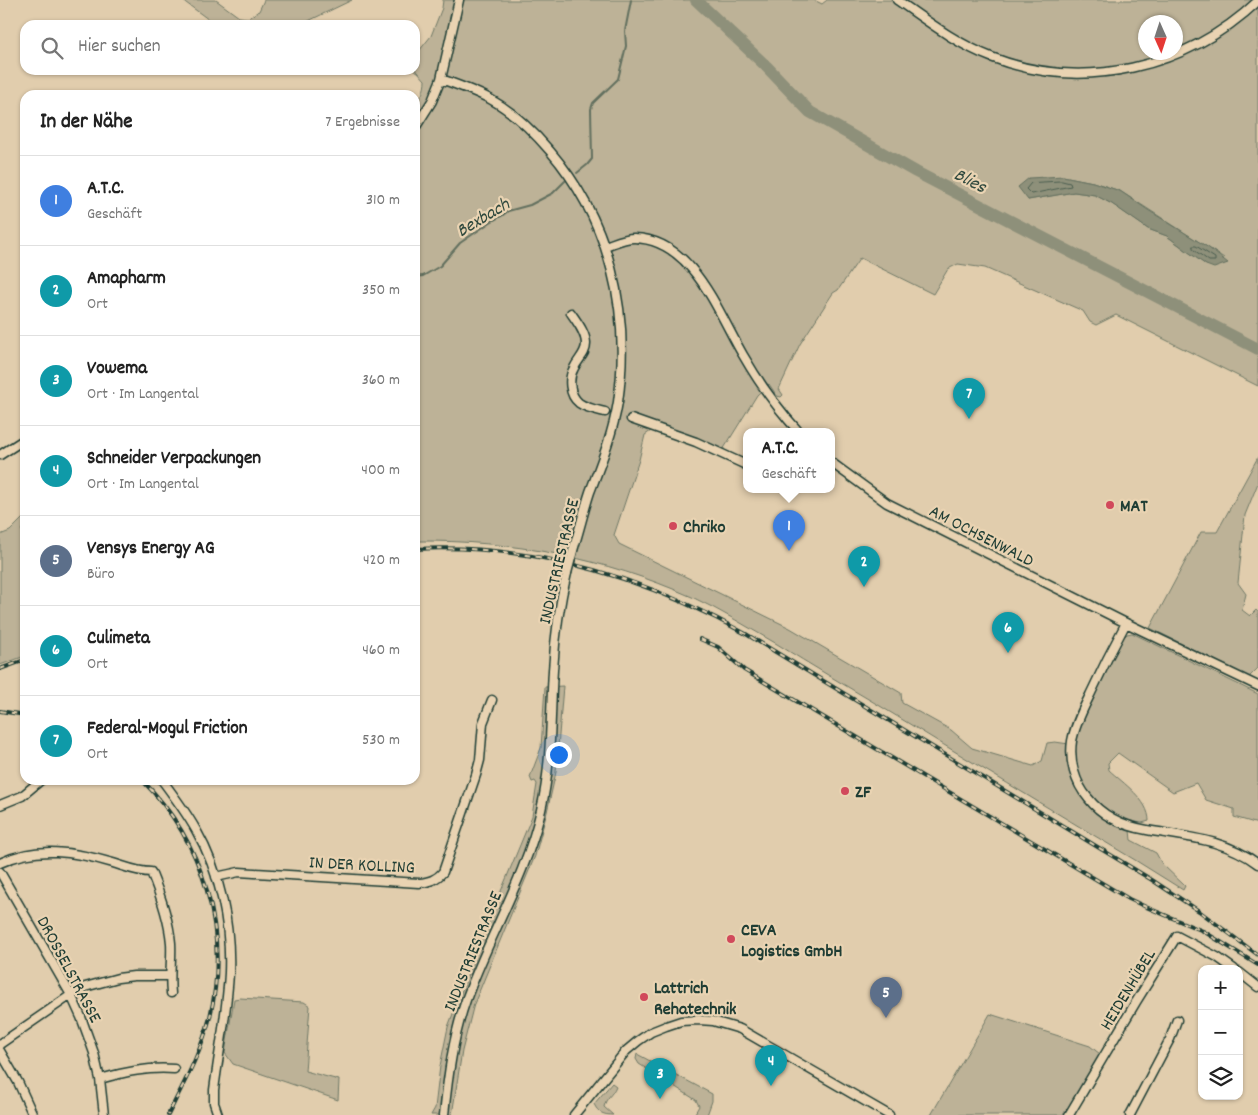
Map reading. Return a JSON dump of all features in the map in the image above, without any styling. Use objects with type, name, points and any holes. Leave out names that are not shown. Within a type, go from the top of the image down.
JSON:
[{"type":"street","points":[[420,120],[432,101],[441,79],[459,0]]},
{"type":"street","points":[[897,0],[953,38],[991,58],[1038,70],[1088,74],[1149,65],[1180,54],[1220,32],[1258,1]]},
{"type":"street","name":"INDUSTRIESTRASSE","points":[[441,79],[465,87],[509,111],[527,126],[570,176],[592,214],[614,274],[622,322],[622,358],[618,404],[611,433],[581,518],[567,573],[558,621],[553,671],[550,751],[541,811],[521,870],[466,1000],[454,1042],[444,1115]]},
{"type":"street","points":[[604,246],[634,238],[653,241],[669,248],[686,261],[716,304],[743,356],[779,409],[796,428]]},
{"type":"street","points":[[571,313],[582,331],[586,343],[585,352],[574,367],[571,375],[572,392],[578,402],[605,412]]},
{"type":"street","points":[[630,419],[696,442],[743,464]]},
{"type":"street","points":[[0,455],[20,441]]},
{"type":"street","name":"AM OCHSENWALD","points":[[835,464],[887,503],[1126,623],[1258,686]]},
{"type":"street","points":[[1126,623],[1096,680],[1077,724],[1072,742],[1074,772],[1083,792],[1092,803],[1120,823],[1145,830],[1204,839],[1225,845],[1258,864]]},
{"type":"street","name":"IN DER KOLLING","points":[[216,877],[239,872],[419,883],[431,882],[443,872],[476,775],[480,760],[483,723],[492,700]]},
{"type":"street","points":[[0,805],[22,796],[35,785]]},
{"type":"street","points":[[166,785],[197,831],[216,877],[229,939],[229,972],[214,1090],[214,1103],[218,1115]]},
{"type":"street","points":[[0,863],[33,852],[61,852],[139,871],[151,872],[168,924],[172,953],[171,994]]},
{"type":"street","name":"DROSSELSTRASSE","points":[[0,872],[4,887],[71,995],[89,1036],[100,1079],[104,1115]]},
{"type":"street","name":"HEIDENHÜBEL","points":[[1069,1115],[1177,936],[1228,965]]},
{"type":"street","points":[[1243,975],[1258,987]]},
{"type":"street","points":[[0,1044],[85,987],[118,978],[170,976]]},
{"type":"street","points":[[574,1115],[626,1051],[638,1041],[651,1032],[666,1026],[681,1021],[698,1020],[720,1022],[740,1029],[889,1115]]},
{"type":"street","points":[[1130,1115],[1170,1039],[1177,1020]]},
{"type":"street","points":[[0,1051],[34,1115]]},
{"type":"street","points":[[100,1079],[131,1071],[163,1068],[174,1069]]},
{"type":"shaded area","points":[[182,0],[216,0],[239,17],[248,18],[259,11],[264,0],[352,0],[310,20],[209,20]]},
{"type":"shaded area","points":[[443,0],[814,0],[822,4],[827,0],[1258,0],[1258,386],[1116,315],[1096,325],[1090,322],[1083,311],[985,268],[958,264],[948,269],[933,294],[860,258],[838,290],[833,293],[800,344],[779,389],[783,395],[781,397],[777,396],[769,384],[757,395],[723,450],[660,425],[645,435],[639,460],[614,535],[619,544],[790,628],[901,693],[902,703],[951,730],[972,748],[1033,766],[1042,761],[1047,743],[1055,742],[1076,745],[1083,718],[1095,690],[1123,638],[1127,634],[1132,633],[1258,694],[1258,824],[1234,817],[1234,809],[1206,800],[1196,783],[1173,792],[1118,753],[1108,763],[1109,770],[1134,792],[1148,813],[1149,821],[1142,823],[1129,821],[1131,840],[1156,853],[1162,864],[1185,886],[1183,890],[777,644],[692,597],[659,583],[625,572],[557,554],[487,544],[420,541],[420,98],[425,80],[420,74],[420,50],[431,36],[442,8]],"holes":[[[1063,176],[1093,182],[1120,191],[1224,258],[1206,265],[1167,236],[1148,229],[1112,204],[1095,195],[1074,192],[1028,200]]]},
{"type":"shaded area","points":[[1258,457],[1258,483],[1245,515],[1238,583],[1246,594],[1242,610],[1250,616],[1256,610],[1258,612],[1258,668],[1249,677],[1150,628],[1201,532],[1217,532]]},
{"type":"shaded area","points":[[20,521],[20,658],[0,665],[0,535],[10,531]]},
{"type":"shaded area","points":[[563,686],[556,772],[535,856],[474,1004],[462,1051],[452,1115],[431,1115],[435,1108],[440,1066],[448,1027],[480,942],[532,816],[537,784],[535,781],[532,782],[530,777],[541,748],[545,687]]},
{"type":"shaded area","points":[[234,999],[304,1002],[310,1006],[305,1071],[339,1080],[338,1100],[233,1064],[225,1053]]},
{"type":"shaded area","points":[[990,1014],[1090,1046],[1100,1054],[1064,1115],[931,1115]]},
{"type":"shaded area","points":[[637,1054],[712,1094],[712,1101],[707,1115],[694,1115],[699,1106],[696,1100],[639,1064],[636,1059]]},
{"type":"shaded area","points":[[612,1083],[616,1086],[604,1107],[613,1115],[607,1115],[597,1110],[594,1104]]},
{"type":"water","points":[[1063,176],[1093,182],[1120,191],[1209,248],[1228,263],[1214,268],[1206,265],[1167,236],[1148,229],[1112,204],[1095,195],[1074,192],[1028,200],[1018,187],[1029,178]]},
{"type":"waterway","name":"Bexbach","points":[[577,173],[592,159],[591,109],[593,103],[618,79],[626,46],[625,31],[631,0]]},
{"type":"waterway","name":"Blies","points":[[696,0],[766,66],[810,112],[916,172],[1258,349]]},
{"type":"waterway","name":"Bexbach","points":[[420,276],[440,266],[460,243],[492,221],[508,211],[530,205],[553,193],[565,181]]},
{"type":"tunnel","points":[[605,412],[631,419]]},
{"type":"railway","points":[[420,549],[502,552],[545,558],[628,580],[707,614],[746,634],[1152,880],[1199,911],[1258,955]]},
{"type":"railway","points":[[700,639],[718,647],[744,670],[1129,899],[1203,931],[1258,965]]},
{"type":"railway","points":[[0,669],[20,662]]},
{"type":"railway","points":[[0,711],[20,714]]},
{"type":"railway","points":[[147,785],[164,804],[182,831],[196,860],[207,890],[214,921],[217,953],[210,1017],[192,1067],[168,1115]]},
{"type":"place","name":"Federal-Mogul Friction","points":[[969,419]]},
{"type":"place","name":"MAT","points":[[1110,505]]},
{"type":"place","name":"Chriko","points":[[673,526]]},
{"type":"place","name":"A.T.C.","points":[[789,551]]},
{"type":"place","name":"Amapharm","points":[[864,587]]},
{"type":"place","name":"Culimeta","points":[[1008,653]]},
{"type":"place","name":"ZF","points":[[845,791]]},
{"type":"place","name":"CEVA Logistics GmbH","points":[[731,939]]},
{"type":"place","name":"Lattrich Rehatechnik","points":[[644,997]]},
{"type":"place","name":"Vensys Energy AG","points":[[886,1018]]},
{"type":"place","name":"Schneider Verpackungen","points":[[771,1086]]},
{"type":"place","name":"Vowema","points":[[660,1099]]}]
